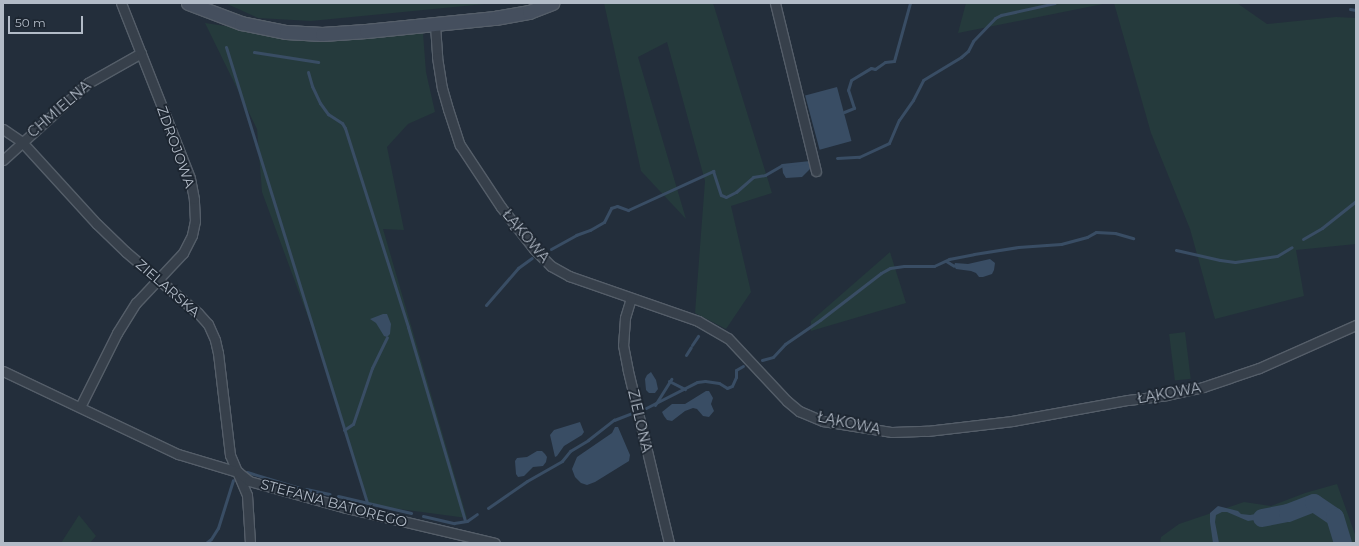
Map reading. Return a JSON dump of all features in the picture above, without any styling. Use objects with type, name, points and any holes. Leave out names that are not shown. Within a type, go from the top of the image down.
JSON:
[{"type":"street","name":"ZDROJOWA","points":[[80,407],[117,333],[136,303],[183,253],[192,235],[195,221],[194,199],[190,178],[121,3]]},
{"type":"street","points":[[188,3],[241,23],[286,32],[322,34],[435,25],[495,18],[528,12],[552,3]]},
{"type":"street","points":[[775,3],[816,171]]},
{"type":"street","name":"ŁĄKOWA","points":[[435,25],[437,57],[448,110],[460,145],[501,207],[534,249],[551,266],[569,276],[698,321],[728,338],[776,390],[799,411],[823,421],[892,432],[927,431],[1012,421],[1203,387],[1259,368],[1356,325]]},
{"type":"street","name":"CHMIELNA","points":[[3,160],[88,83],[141,53]]},
{"type":"street","name":"ZIELARSKA","points":[[3,129],[22,142],[97,224],[158,279],[198,312],[208,324],[215,340],[230,456],[247,495],[250,543]]},
{"type":"street","name":"ZIELONA","points":[[631,298],[625,318],[623,345],[669,543]]},
{"type":"street","name":"STEFANA BATOREGO","points":[[3,371],[178,454],[238,472],[249,481],[289,493],[495,543]]},
{"type":"green space","points":[[225,3],[495,3],[311,21],[258,18]]},
{"type":"green space","points":[[604,3],[713,3],[772,193],[731,206],[751,292],[726,329],[695,313],[705,181],[667,42],[638,57],[686,219],[641,171]]},
{"type":"green space","points":[[966,3],[1108,3],[958,33]]},
{"type":"green space","points":[[1114,3],[1237,3],[1267,24],[1336,17],[1356,18],[1356,244],[1296,250],[1304,296],[1215,319],[1190,229],[1151,133]]},
{"type":"green space","points":[[205,23],[322,40],[423,33],[426,72],[435,112],[408,124],[387,147],[404,230],[383,229],[467,518],[369,505],[344,430],[322,355],[262,192],[257,129]]},
{"type":"green space","points":[[890,252],[906,303],[811,331],[811,321]]},
{"type":"green space","points":[[1185,332],[1191,379],[1175,381],[1169,334]]},
{"type":"green space","points":[[1337,484],[1356,537],[1356,543],[1160,543],[1161,537],[1179,524],[1244,502],[1271,506],[1305,493]]},
{"type":"green space","points":[[79,515],[96,536],[90,543],[61,543]]},
{"type":"water","points":[[837,87],[851,141],[820,150],[805,96]]},
{"type":"water","points":[[810,162],[812,167],[802,177],[786,178],[783,173],[782,165]]},
{"type":"water","points":[[990,259],[995,263],[994,270],[992,274],[983,277],[979,277],[976,273],[971,271],[956,269],[954,266],[955,263],[968,264]]},
{"type":"water","points":[[387,314],[391,324],[390,334],[387,337],[384,336],[376,323],[370,319]]},
{"type":"water","points":[[651,372],[656,380],[658,389],[655,393],[649,393],[646,390],[645,379]]},
{"type":"water","points":[[706,391],[709,391],[713,398],[711,404],[714,411],[709,417],[703,416],[697,409],[693,408],[685,411],[672,421],[667,420],[664,416],[662,412],[672,404],[685,404]]},
{"type":"water","points":[[580,422],[584,432],[582,435],[564,446],[555,457],[550,435],[554,430]]},
{"type":"water","points":[[615,427],[618,427],[630,455],[629,461],[595,482],[587,485],[581,483],[575,477],[572,469],[577,457],[612,433]]},
{"type":"water","points":[[537,451],[542,451],[545,454],[547,457],[546,462],[543,466],[533,467],[524,476],[518,477],[516,474],[515,461],[517,458],[527,457]]},
{"type":"water","points":[[1218,506],[1238,511],[1241,514],[1250,515],[1286,509],[1287,515],[1248,521],[1227,512],[1222,512],[1216,515],[1215,522],[1219,543],[1213,543],[1210,513]]},
{"type":"waterway","points":[[844,112],[854,108],[848,90],[851,80],[871,68],[875,69],[885,62],[894,61],[910,3]]},
{"type":"waterway","points":[[837,158],[859,157],[889,143],[899,120],[913,100],[923,80],[961,57],[968,51],[973,41],[995,18],[1001,15],[1055,3]]},
{"type":"waterway","points":[[1350,9],[1356,10]]},
{"type":"waterway","points":[[226,47],[367,503]]},
{"type":"waterway","points":[[254,52],[318,62]]},
{"type":"waterway","points":[[308,72],[312,86],[320,103],[328,114],[342,123],[345,128],[408,327],[465,521]]},
{"type":"waterway","points":[[551,249],[604,222],[611,208],[617,206],[628,210],[713,171],[721,195],[726,197],[736,192],[753,177],[765,175],[782,165],[810,162]]},
{"type":"waterway","points":[[1303,239],[1322,228],[1356,201]]},
{"type":"waterway","points":[[762,360],[773,357],[785,344],[820,320],[881,273],[890,268],[904,266],[934,266],[949,259],[974,254],[1018,247],[1061,244],[1087,237],[1096,232],[1115,233],[1133,238]]},
{"type":"waterway","points":[[1176,250],[1235,262],[1277,256],[1292,247]]},
{"type":"waterway","points":[[486,305],[518,268],[532,258]]},
{"type":"waterway","points":[[946,261],[954,266]]},
{"type":"waterway","points":[[692,345],[698,336]]},
{"type":"waterway","points":[[344,430],[353,424],[372,368],[387,337]]},
{"type":"waterway","points":[[686,355],[691,347]]},
{"type":"waterway","points":[[646,408],[697,382],[705,381],[719,383],[727,388],[732,386],[736,377],[736,370],[743,366]]},
{"type":"waterway","points":[[655,405],[671,379]]},
{"type":"waterway","points":[[669,381],[685,389]]},
{"type":"waterway","points":[[488,508],[527,481],[562,461],[570,451],[588,440],[614,420],[632,413]]},
{"type":"waterway","points":[[247,472],[300,488]]},
{"type":"waterway","points":[[206,543],[211,539],[218,528],[233,480]]},
{"type":"waterway","points":[[306,489],[329,494]]},
{"type":"waterway","points":[[338,496],[411,513]]},
{"type":"waterway","points":[[1262,518],[1288,513],[1314,503],[1335,517],[1343,543]]},
{"type":"waterway","points":[[423,516],[454,523],[467,521],[477,514]]}]
